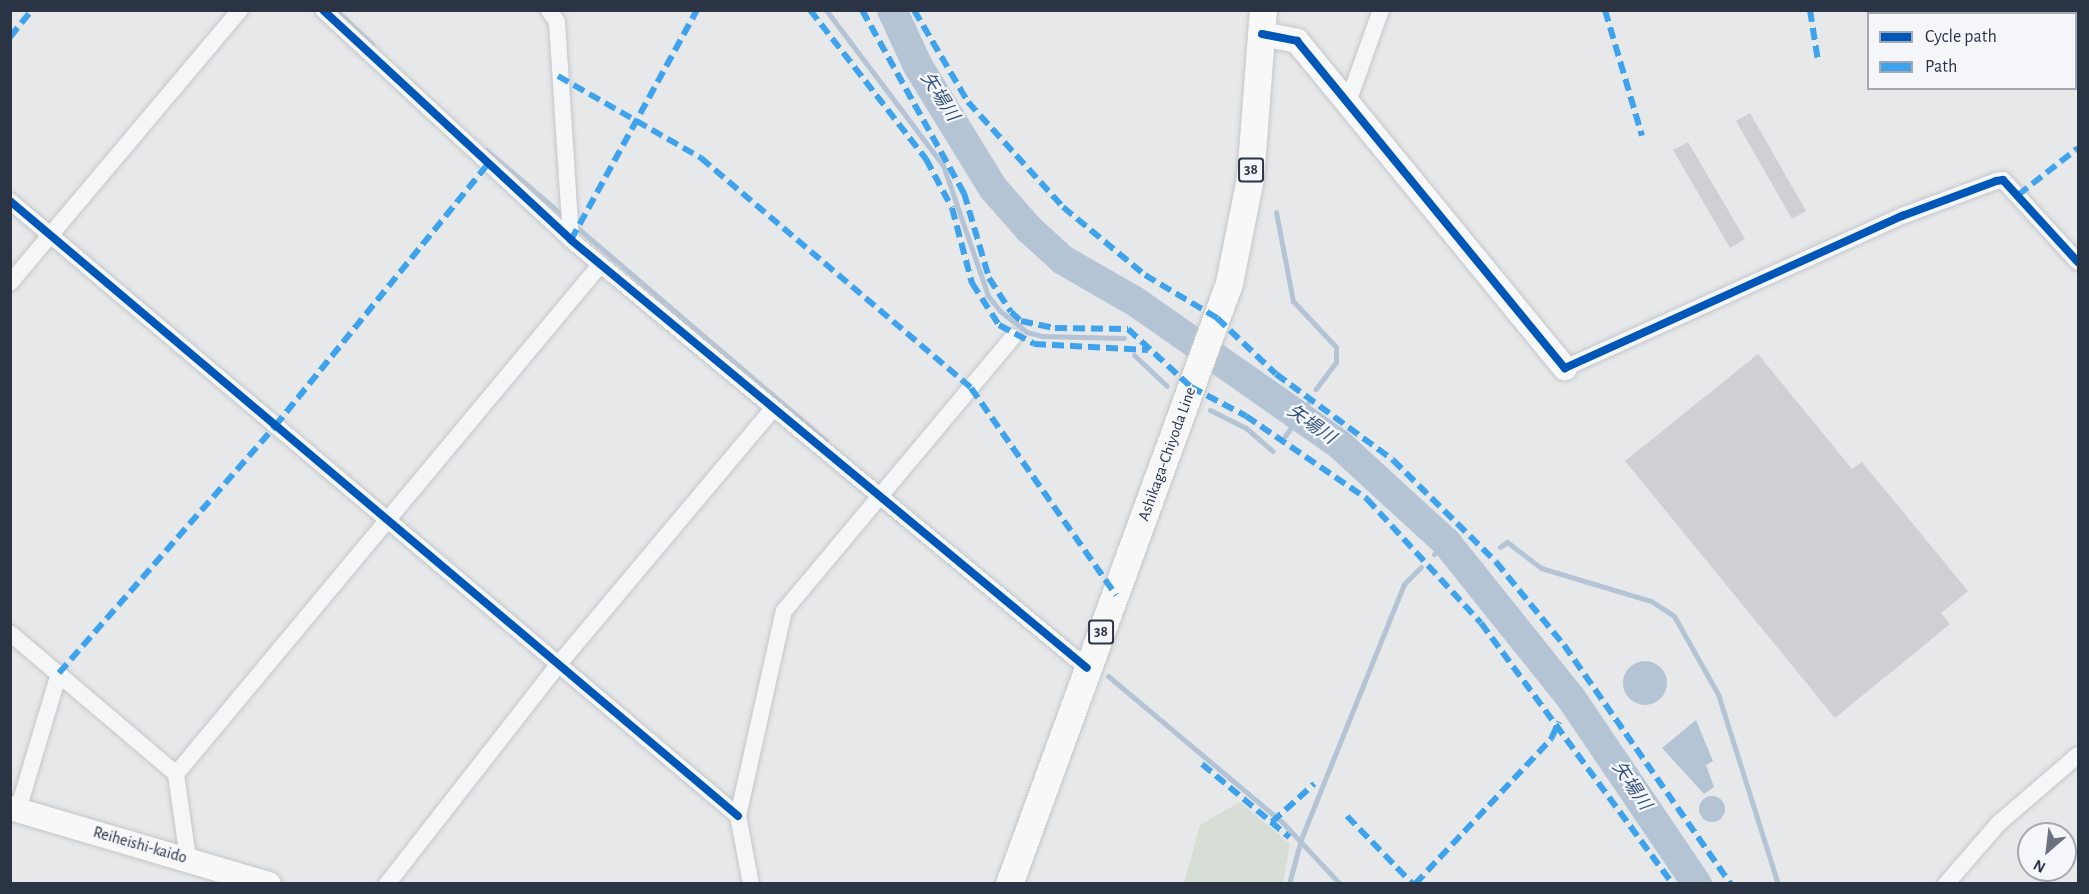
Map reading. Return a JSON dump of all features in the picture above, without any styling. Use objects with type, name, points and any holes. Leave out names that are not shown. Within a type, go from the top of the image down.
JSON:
[{"type":"main road","name":"Ashikaga-Chiyoda Line","points":[[1009,884],[1214,325],[1245,208],[1263,22]]},
{"type":"street","points":[[10,283],[240,10]]},
{"type":"street","points":[[323,10],[600,265],[882,496],[1087,668]]},
{"type":"street","points":[[549,10],[557,22],[571,240]]},
{"type":"street","points":[[1348,102],[1381,10]]},
{"type":"street","points":[[1263,22],[1297,41],[1565,368],[1902,216],[1996,181],[2003,180],[2079,262]]},
{"type":"street","points":[[10,201],[386,516],[558,665],[738,816]]},
{"type":"street","points":[[176,774],[386,516],[600,265]]},
{"type":"street","points":[[751,884],[738,816],[784,611],[1013,336]]},
{"type":"street","points":[[387,884],[558,665],[773,409]]},
{"type":"street","points":[[10,633],[176,774],[188,858]]},
{"type":"street","points":[[14,809],[59,674]]},
{"type":"street","points":[[1946,884],[1999,823],[2079,755]]},
{"type":"street","name":"Reiheishi-kaido","points":[[14,809],[188,858],[269,884]]},
{"type":"shaded area","points":[[1240,802],[1290,844],[1283,883],[1184,883],[1200,825]]},
{"type":"water","points":[[1645,661],[1654,662],[1661,667],[1666,674],[1666,692],[1661,699],[1654,704],[1645,705],[1636,704],[1629,699],[1624,692],[1623,683],[1624,674],[1629,667],[1636,662]]},
{"type":"water","points":[[1696,720],[1713,761],[1706,765],[1714,787],[1704,794],[1662,748]]},
{"type":"water","points":[[1712,796],[1721,800],[1725,809],[1721,818],[1712,822],[1703,818],[1699,809],[1703,800]]},
{"type":"building","points":[[1750,113],[1806,211],[1792,219],[1736,121]]},
{"type":"building","points":[[1688,142],[1745,239],[1730,248],[1673,150]]},
{"type":"building","points":[[1758,354],[1852,469],[1862,462],[1968,591],[1941,613],[1950,624],[1835,718],[1625,461]]},
{"type":"waterway","points":[[336,10],[372,44]]},
{"type":"waterway","points":[[826,10],[943,165],[988,296],[1000,311],[1027,332],[1042,336],[1124,338]]},
{"type":"waterway","name":"矢場川","points":[[892,10],[918,66],[993,188],[1029,229],[1063,260],[1136,302],[1340,445],[1446,542],[1571,698],[1697,884]]},
{"type":"waterway","points":[[486,150],[566,218]]},
{"type":"waterway","points":[[1276,212],[1293,301],[1336,347],[1336,362],[1316,389]]},
{"type":"waterway","points":[[573,224],[826,441]]},
{"type":"waterway","points":[[1134,355],[1167,386]]},
{"type":"waterway","points":[[1285,436],[1308,403]]},
{"type":"waterway","points":[[1210,410],[1246,428],[1272,451]]},
{"type":"waterway","points":[[1434,554],[1446,542]]},
{"type":"waterway","points":[[1500,547],[1507,542],[1541,568],[1651,601],[1674,616],[1718,694],[1778,884]]},
{"type":"waterway","points":[[1471,573],[1481,564]]},
{"type":"waterway","points":[[1289,884],[1301,839],[1404,584],[1421,567]]},
{"type":"waterway","points":[[1108,676],[1283,823],[1340,884]]},
{"type":"marked path","points":[[10,37],[32,10]]},
{"type":"marked path","points":[[571,240],[697,10]]},
{"type":"marked path","points":[[810,10],[926,159],[952,208],[972,283],[999,325],[1034,344],[1148,350]]},
{"type":"marked path","points":[[862,10],[964,193],[989,278],[1011,312],[1021,321],[1055,328],[1128,329],[1191,387],[1246,416],[1367,499],[1481,623],[1673,884]]},
{"type":"marked path","points":[[914,10],[968,102],[1063,207],[1145,275],[1217,318],[1276,374],[1393,460],[1496,562],[1564,645],[1731,884]]},
{"type":"marked path","points":[[1605,10],[1642,136]]},
{"type":"marked path","points":[[1810,10],[1818,61]]},
{"type":"marked path","points":[[558,76],[701,158],[971,388],[1116,595]]},
{"type":"marked path","points":[[2018,195],[2078,148]]},
{"type":"marked path","points":[[59,673],[275,426],[488,164]]},
{"type":"marked path","points":[[1415,884],[1551,739],[1559,722]]},
{"type":"marked path","points":[[1202,764],[1289,837]]},
{"type":"marked path","points":[[1272,822],[1314,784]]},
{"type":"marked path","points":[[1347,816],[1413,884]]},
{"type":"cycle path","points":[[323,10],[571,240],[1087,668]]},
{"type":"cycle path","points":[[1262,34],[1297,41],[1565,368],[1902,216],[1996,181],[2003,180],[2078,262]]},
{"type":"cycle path","points":[[10,201],[738,816]]}]
